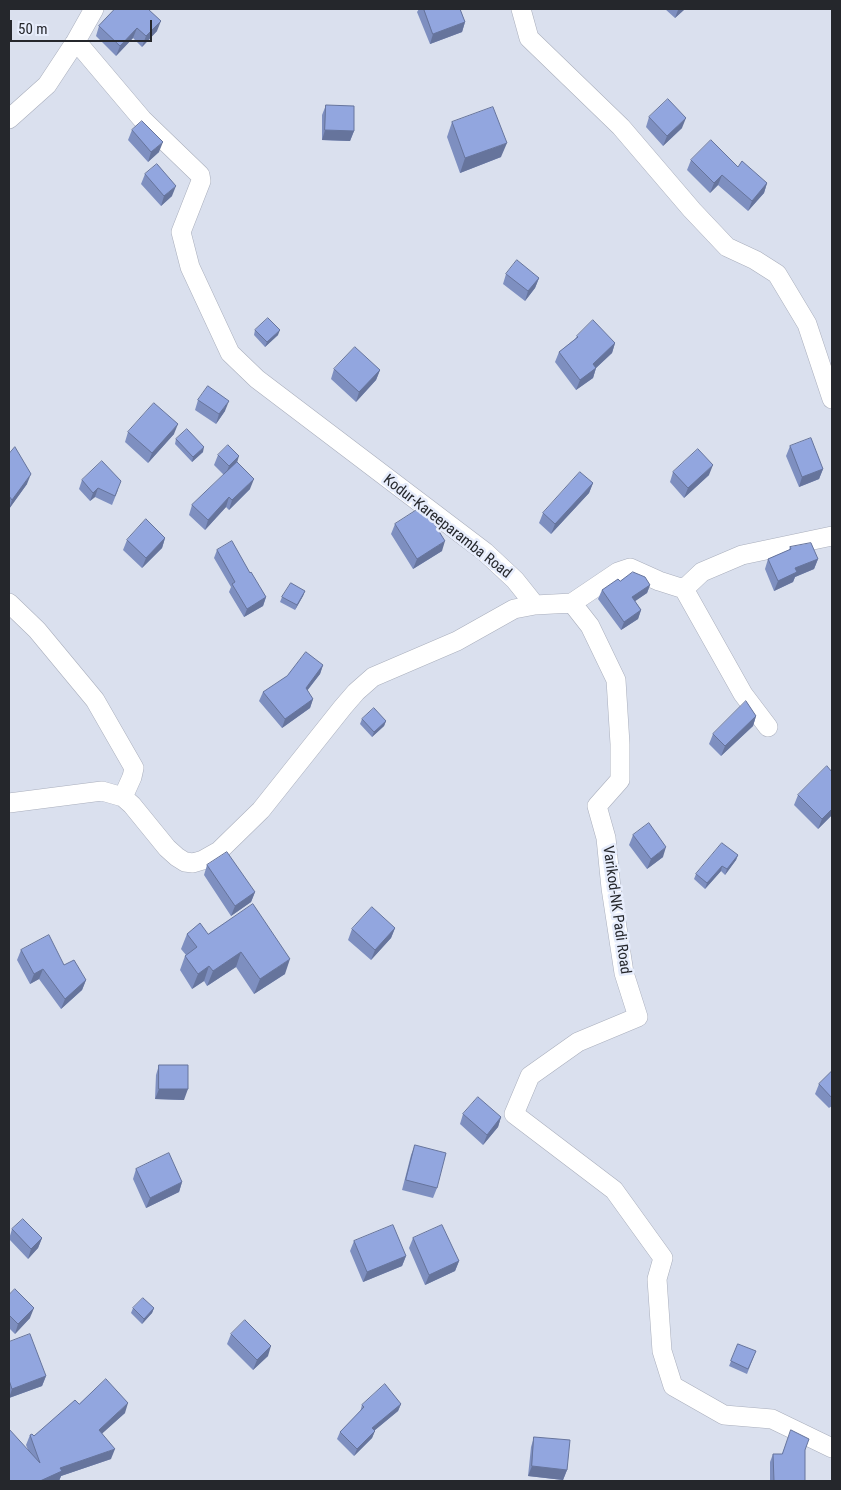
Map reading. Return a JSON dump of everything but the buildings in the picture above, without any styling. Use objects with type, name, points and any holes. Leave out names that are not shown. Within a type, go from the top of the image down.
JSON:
[{"type":"street","points":[[9,119],[46,85],[76,41],[94,9]]},
{"type":"street","points":[[521,9],[530,38],[621,127],[726,247],[755,260],[777,274],[807,324],[832,399]]},
{"type":"street","name":"Kodur-Kareeparamba Road","points":[[76,41],[142,119],[200,175],[201,181],[181,232],[190,267],[230,353],[257,379],[485,552],[515,580],[535,605]]},
{"type":"street","points":[[684,589],[702,572],[742,555],[832,536]]},
{"type":"street","points":[[9,803],[102,791],[123,797],[177,857],[185,862],[193,863],[203,860],[220,851],[261,810],[343,707],[373,678],[457,641],[514,609],[535,605],[572,603],[618,572],[630,568],[659,581],[684,589],[743,694],[768,727]]},
{"type":"street","points":[[9,603],[36,630],[94,700],[134,768],[123,797]]},
{"type":"street","name":"Varikod-NK Padi Road","points":[[572,603],[590,626],[616,680],[620,780],[597,806],[606,838],[610,888],[624,973],[638,1016],[578,1042],[530,1076],[514,1114],[614,1190],[663,1258],[657,1279],[662,1351],[673,1386],[724,1415],[772,1419],[832,1448]]}]
